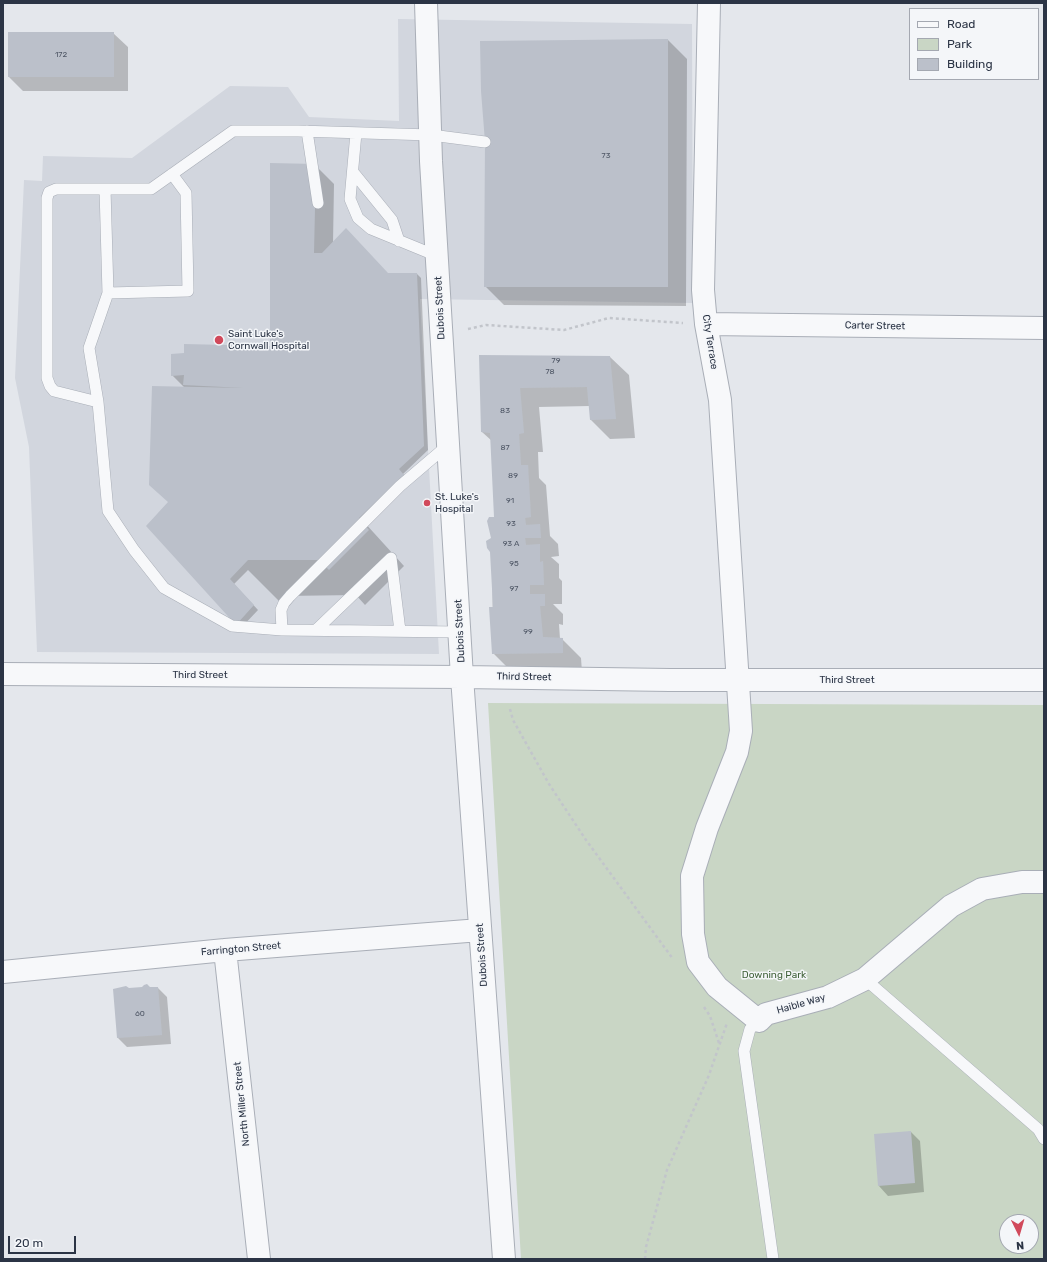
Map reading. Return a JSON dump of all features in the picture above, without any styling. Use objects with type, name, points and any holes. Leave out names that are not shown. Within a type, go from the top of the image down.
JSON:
[{"type":"street","name":"Dubois Street","points":[[426,3],[437,256],[462,676],[504,1259]]},
{"type":"street","name":"City Terrace","points":[[709,3],[703,290],[706,324],[720,400],[738,680]]},
{"type":"street","name":"Carter Street","points":[[706,324],[1044,328]]},
{"type":"street","name":"Third Street","points":[[3,674],[462,676],[738,680],[1044,680]]},
{"type":"street","points":[[738,680],[741,731],[737,752],[697,857],[692,876],[693,934],[698,962],[717,987],[759,1021]]},
{"type":"street","name":"Haible Way","points":[[759,1021],[766,1014],[828,997],[865,979],[952,906],[982,889],[1022,882],[1044,882]]},
{"type":"street","name":"Farrington Street","points":[[3,972],[225,950],[480,930]]},
{"type":"street","name":"North Miller Street","points":[[225,950],[259,1259]]},
{"type":"lane","points":[[98,402],[54,391],[47,378],[47,198],[49,192],[56,189],[151,189],[233,131],[307,131],[431,135],[485,142]]},
{"type":"lane","points":[[307,131],[318,203]]},
{"type":"lane","points":[[356,133],[350,199],[358,218],[371,229],[437,256]]},
{"type":"lane","points":[[353,172],[392,220],[399,241]]},
{"type":"lane","points":[[108,293],[188,291],[186,193],[172,174]]},
{"type":"lane","points":[[105,189],[108,293],[89,348],[98,402],[108,511],[134,550],[164,588],[232,626],[282,630],[460,632]]},
{"type":"lane","points":[[282,630],[281,610],[284,603],[290,596],[400,486],[449,445]]},
{"type":"lane","points":[[316,630],[391,558],[400,632]]},
{"type":"lane","points":[[865,979],[1038,1129],[1044,1139]]},
{"type":"lane","points":[[759,1021],[750,1029],[744,1051],[772,1259]]},
{"type":"path","points":[[468,328],[486,325],[564,330],[609,318],[706,324]]},
{"type":"path","points":[[510,709],[513,720],[549,784],[678,965]]},
{"type":"path","points":[[645,1259],[646,1247],[667,1170],[709,1075],[736,1002]]},
{"type":"path","points":[[702,1003],[710,1016],[720,1043]]},
{"type":"shaded area","name":"Saint Luke's Cornwall Hospital","points":[[398,19],[692,24],[693,303],[420,299],[439,654],[37,652],[29,447],[15,378],[24,180],[42,181],[43,156],[132,158],[230,86],[288,87],[309,117],[399,121]]},
{"type":"green space","name":"Downing Park","points":[[488,703],[1044,705],[1044,1259],[521,1259]]},
{"type":"building","points":[[8,32],[114,32],[114,77],[8,77]]},
{"type":"building","points":[[668,39],[668,287],[484,287],[485,142],[481,91],[480,41]]},
{"type":"building","points":[[270,163],[316,164],[314,253],[322,253],[346,228],[388,273],[417,273],[424,446],[399,469],[404,475],[359,518],[369,530],[329,570],[319,560],[248,560],[230,579],[254,605],[236,625],[146,526],[168,502],[149,485],[152,386],[244,388],[183,385],[184,375],[171,376],[171,354],[184,353],[184,344],[270,346]]},
{"type":"building","points":[[479,355],[610,356],[616,419],[590,420],[587,387],[520,388],[524,433],[519,434],[521,465],[528,465],[531,517],[525,518],[526,525],[540,524],[541,538],[525,538],[526,545],[540,544],[540,562],[543,561],[544,585],[530,585],[530,594],[545,594],[545,606],[540,606],[543,637],[563,638],[563,653],[492,654],[489,607],[493,607],[490,552],[487,548],[486,541],[491,538],[487,521],[489,517],[494,517],[490,433],[481,432]]},
{"type":"building","points":[[147,984],[150,987],[158,987],[162,1035],[117,1038],[113,989],[126,986],[129,988],[142,987]]},
{"type":"building","points":[[911,1131],[915,1183],[878,1186],[874,1134]]},
{"type":"place","name":"Saint Luke's Cornwall Hospital","points":[[219,340]]},
{"type":"place","name":"St. Luke's Hospital","points":[[427,503]]}]
